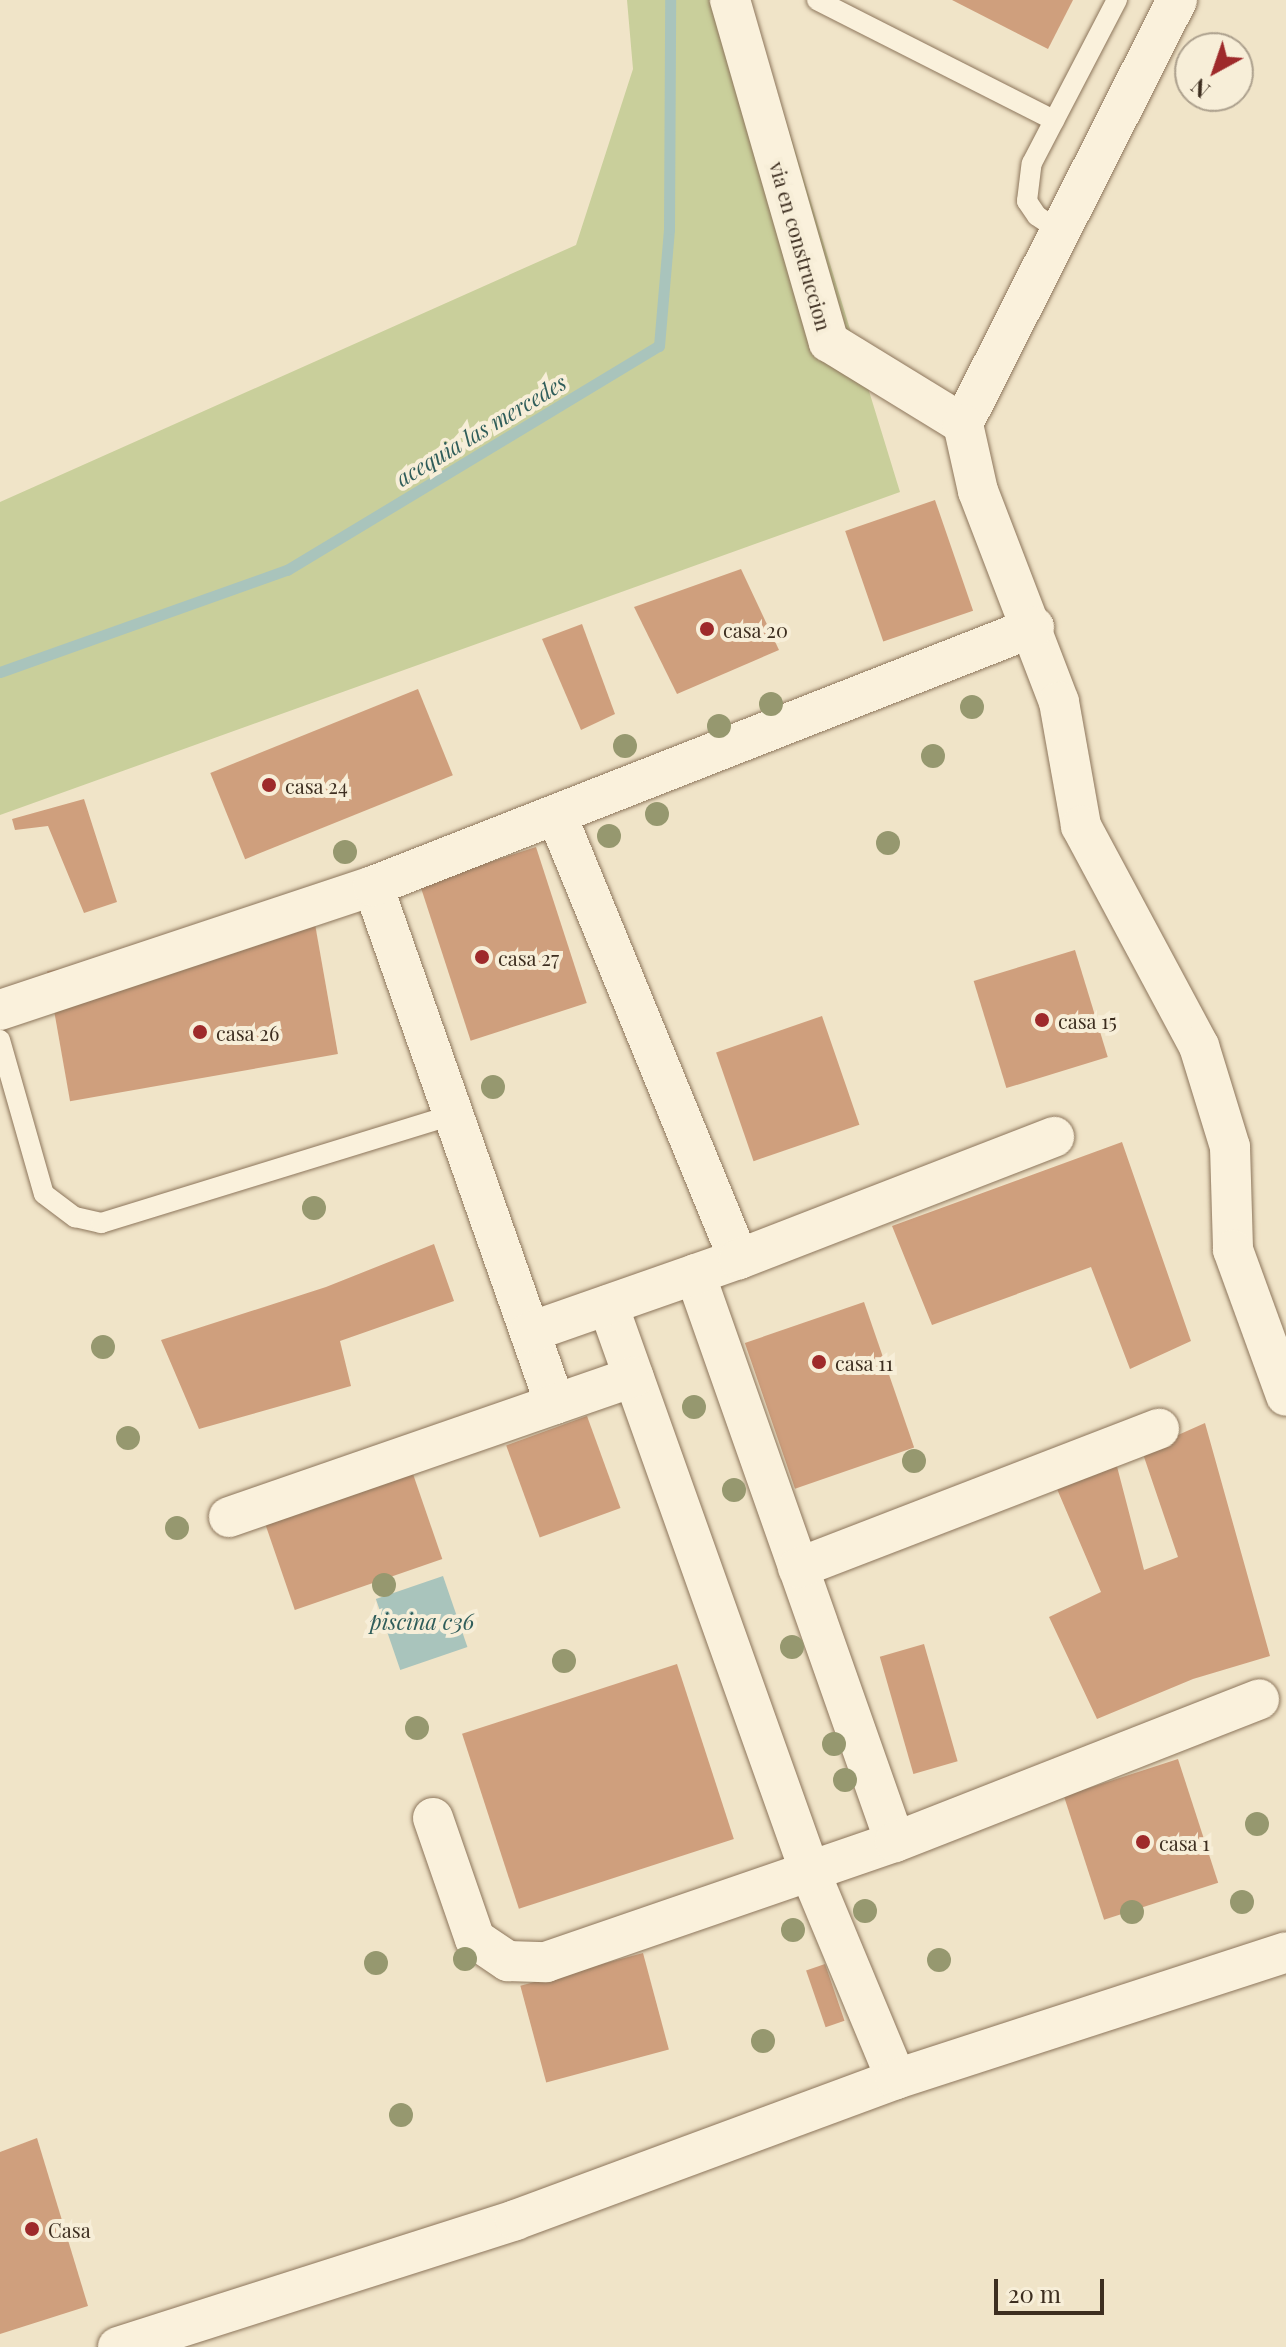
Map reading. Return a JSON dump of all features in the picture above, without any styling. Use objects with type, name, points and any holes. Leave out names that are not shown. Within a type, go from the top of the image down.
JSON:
[{"type":"street","name":"via en construccion","points":[[730,0],[829,342],[963,424]]},
{"type":"street","points":[[1177,0],[1058,230],[963,424],[978,491],[1034,627],[1059,702],[1081,826],[1199,1046],[1230,1147],[1233,1250],[1286,1396]]},
{"type":"street","points":[[0,1010],[373,886],[1034,627]]},
{"type":"street","points":[[557,816],[739,1259]]},
{"type":"street","points":[[373,886],[555,1404]]},
{"type":"street","points":[[530,1332],[739,1259],[1054,1137]]},
{"type":"street","points":[[695,1274],[895,1842]]},
{"type":"street","points":[[608,1305],[810,1872],[896,2079]]},
{"type":"street","points":[[229,1517],[633,1377]]},
{"type":"street","points":[[798,1568],[1159,1429]]},
{"type":"street","points":[[433,1818],[475,1939],[508,1961],[546,1962],[895,1842],[1259,1699]]},
{"type":"street","points":[[118,2347],[515,2220],[896,2079],[1286,1952]]},
{"type":"lane","points":[[817,0],[1054,120]]},
{"type":"lane","points":[[1058,230],[1037,216],[1027,201],[1032,163],[1117,0]]},
{"type":"lane","points":[[0,1040],[44,1194],[65,1211],[101,1223],[453,1115]]},
{"type":"green space","points":[[627,0],[749,0],[900,492],[0,815],[0,502],[576,245],[633,69]]},
{"type":"water","name":"piscina c36","points":[[443,1576],[467,1647],[400,1670],[376,1599]]},
{"type":"building","points":[[952,0],[1073,0],[1048,49]]},
{"type":"building","points":[[935,500],[973,611],[883,642],[845,531]]},
{"type":"building","name":"casa 20","points":[[741,569],[779,650],[677,694],[634,607]]},
{"type":"building","points":[[582,624],[615,714],[581,730],[542,639]]},
{"type":"building","points":[[418,689],[453,775],[245,859],[210,773]]},
{"type":"building","points":[[84,799],[117,902],[84,913],[48,826],[15,830],[12,819]]},
{"type":"building","points":[[536,847],[587,1003],[471,1041],[420,885]]},
{"type":"building","name":"casa 26","points":[[315,924],[338,1054],[70,1101],[47,971]]},
{"type":"building","name":"casa 15","points":[[1075,950],[1108,1057],[1006,1088],[974,981]]},
{"type":"building","points":[[822,1016],[859,1125],[754,1161],[716,1052]]},
{"type":"building","points":[[1122,1142],[1191,1341],[1130,1369],[1091,1267],[932,1325],[892,1226]]},
{"type":"building","points":[[434,1244],[454,1301],[340,1341],[351,1386],[199,1429],[161,1340],[326,1287]]},
{"type":"building","points":[[864,1302],[914,1448],[795,1489],[745,1343]]},
{"type":"building","points":[[587,1416],[621,1508],[540,1538],[506,1445]]},
{"type":"building","points":[[1205,1423],[1270,1656],[1193,1679],[1097,1719],[1049,1617],[1101,1592],[1054,1482],[1114,1455],[1144,1570],[1178,1557],[1142,1451]]},
{"type":"building","points":[[413,1474],[442,1559],[295,1610],[265,1525]]},
{"type":"building","points":[[924,1644],[958,1761],[913,1774],[880,1657]]},
{"type":"building","points":[[677,1664],[734,1839],[519,1909],[462,1734]]},
{"type":"building","name":"casa 1","points":[[1178,1759],[1218,1883],[1104,1920],[1064,1796]]},
{"type":"building","points":[[643,1953],[669,2050],[546,2082],[520,1986]]},
{"type":"building","points":[[825,1964],[845,2021],[826,2027],[806,1971]]},
{"type":"building","name":"Casa","points":[[37,2138],[88,2306],[0,2334],[0,2152]]},
{"type":"waterway","name":"acequia las mercedes","points":[[0,672],[287,570],[659,346],[669,229],[670,0]]},
{"type":"place","name":"casa 20","points":[[707,629]]},
{"type":"place","name":"casa 24","points":[[269,785]]},
{"type":"place","name":"casa 27","points":[[482,957]]},
{"type":"place","name":"casa 15","points":[[1042,1020]]},
{"type":"place","name":"casa 26","points":[[200,1032]]},
{"type":"place","name":"casa 11","points":[[819,1362]]},
{"type":"place","name":"casa 1","points":[[1143,1842]]},
{"type":"place","name":"Casa","points":[[32,2229]]}]
